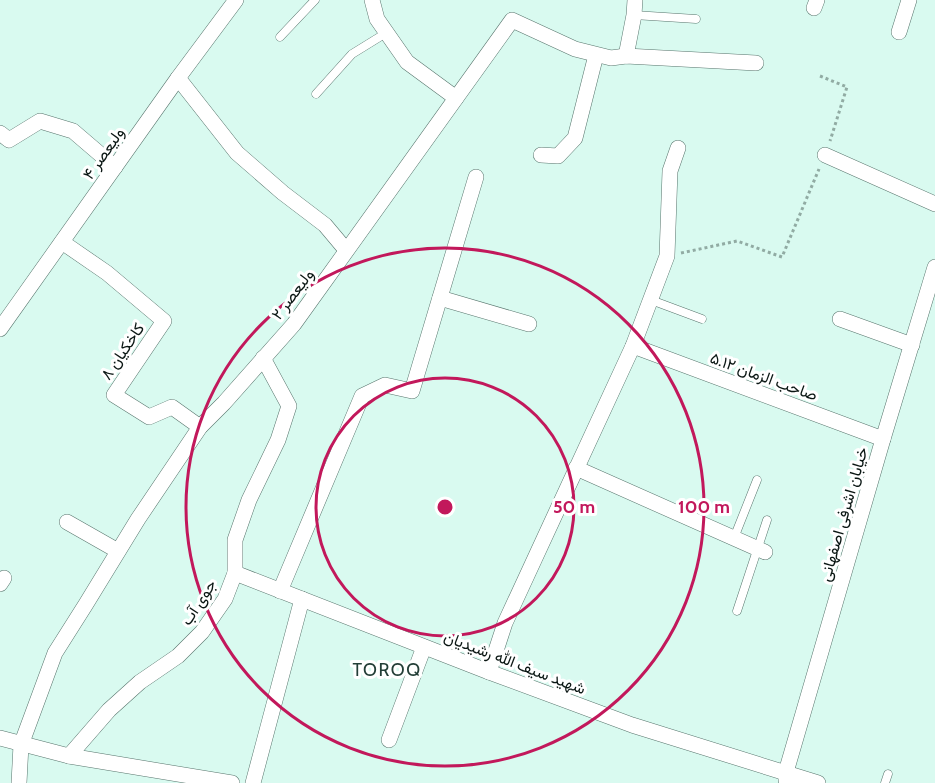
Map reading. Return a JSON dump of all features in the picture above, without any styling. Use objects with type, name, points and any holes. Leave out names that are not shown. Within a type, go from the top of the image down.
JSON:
[{"type":"street","name":"ولیعصر ۴","points":[[0,329],[236,0]]},
{"type":"street","points":[[372,0],[377,19],[406,62],[456,98]]},
{"type":"street","points":[[899,32],[909,0]]},
{"type":"street","points":[[626,56],[634,8]]},
{"type":"street","name":"ولیعصر ۲","points":[[19,783],[21,744],[55,653],[138,519],[200,427],[294,324],[512,20],[575,49],[612,58],[626,56],[756,63]]},
{"type":"street","points":[[541,155],[558,156],[575,138],[596,55]]},
{"type":"street","points":[[178,78],[237,153],[283,193],[325,225],[346,250]]},
{"type":"street","points":[[0,133],[9,140],[39,120],[73,131],[115,167]]},
{"type":"street","points":[[489,672],[505,623],[633,346],[668,256],[670,171],[678,148]]},
{"type":"street","points":[[825,155],[935,204]]},
{"type":"street","points":[[280,591],[362,396],[385,385],[412,391],[476,177]]},
{"type":"street","name":"کاخکیان ۸","points":[[62,242],[107,273],[164,321],[114,395],[149,417],[172,407],[200,427]]},
{"type":"street","name":"خیابان اشرفی اصفهانی","points":[[786,778],[935,267]]},
{"type":"street","points":[[440,298],[529,324]]},
{"type":"street","points":[[840,319],[912,345]]},
{"type":"street","name":"صاحب الزمان ۵.۱۲","points":[[633,346],[883,439]]},
{"type":"street","name":"جوی آب","points":[[69,756],[116,703],[140,682],[178,656],[202,632],[225,599],[235,573],[235,540],[249,500],[278,440],[289,406],[263,358]]},
{"type":"street","points":[[576,468],[762,550]]},
{"type":"street","points":[[68,522],[118,551]]},
{"type":"street","name":"شهید سیف الله رشیدیان","points":[[235,573],[632,725],[786,778],[818,783]]},
{"type":"street","points":[[253,783],[302,599]]},
{"type":"street","points":[[389,740],[424,647]]},
{"type":"street","points":[[0,738],[69,756],[232,783]]},
{"type":"lane","points":[[280,36],[315,0]]},
{"type":"lane","points":[[634,8],[696,19]]},
{"type":"lane","points":[[316,94],[352,54],[386,33]]},
{"type":"lane","points":[[651,300],[702,319]]},
{"type":"lane","points":[[734,538],[757,480]]},
{"type":"lane","points":[[737,611],[762,550],[767,520]]},
{"type":"lane","points":[[885,783],[888,774]]},
{"type":"path","points":[[668,256],[737,241],[782,257],[825,155],[847,87],[820,76]]},
{"type":"district","name":"TOROQ","points":[[387,670]]}]
